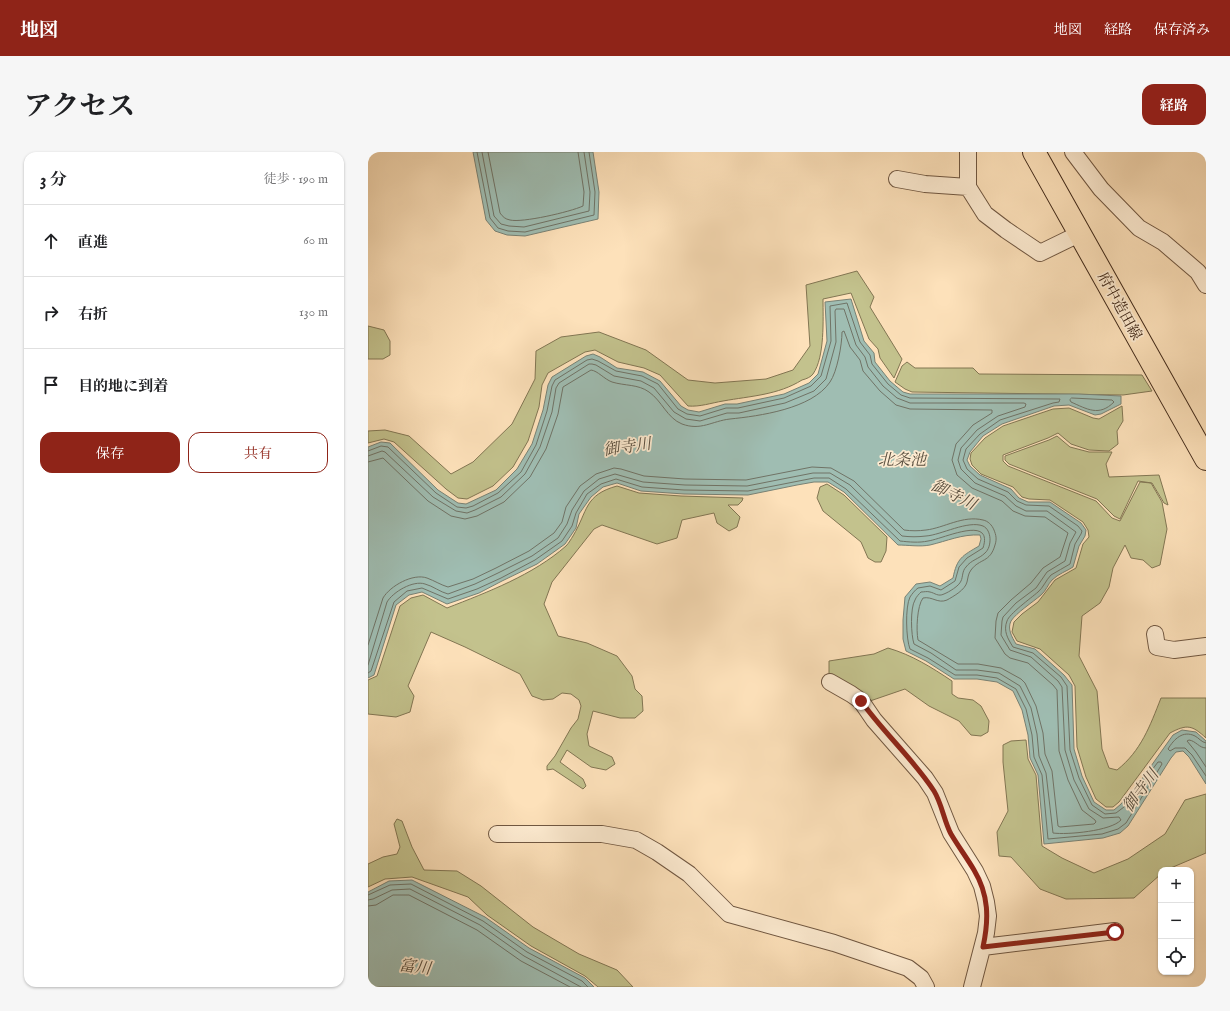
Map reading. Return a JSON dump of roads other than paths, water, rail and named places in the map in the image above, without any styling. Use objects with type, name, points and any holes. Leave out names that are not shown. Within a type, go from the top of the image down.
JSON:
[{"type":"main road","name":"府中造田線","points":[[1034,152],[1206,459]]},
{"type":"street","points":[[968,152],[968,187],[985,214],[1006,230],[1040,253],[1079,234]]},
{"type":"street","points":[[1073,152],[1101,189],[1139,228],[1163,242],[1198,272],[1206,284]]},
{"type":"street","points":[[897,179],[926,184],[968,187]]},
{"type":"street","points":[[1155,634],[1157,646],[1174,650],[1206,646]]},
{"type":"street","points":[[830,682],[861,701],[874,720],[925,778],[935,793],[951,833],[975,871],[982,886],[988,916],[983,947],[972,987]]},
{"type":"street","points":[[497,834],[602,834],[636,840],[657,852],[689,874],[729,914],[834,943],[908,968],[921,978],[926,987]]},
{"type":"street","points":[[983,947],[1115,932]]},
{"type":"water","points":[[473,152],[593,152],[599,192],[598,219],[525,236],[507,235],[495,231],[486,220]]},
{"type":"water","name":"北条池","points":[[851,299],[864,341],[874,353],[875,362],[890,381],[903,392],[910,394],[1079,394],[1121,396],[1121,404],[1101,414],[1095,415],[1069,405],[1054,406],[1002,424],[983,436],[970,452],[967,460],[970,466],[980,475],[1011,489],[1019,498],[1028,502],[1050,502],[1081,523],[1086,530],[1085,536],[1079,546],[1073,567],[1052,580],[1043,593],[1013,618],[1010,624],[1010,633],[1016,644],[1035,649],[1064,675],[1072,685],[1074,749],[1082,776],[1094,802],[1106,810],[1114,810],[1139,783],[1173,735],[1182,730],[1196,732],[1206,741],[1206,784],[1189,757],[1183,751],[1176,752],[1128,826],[1120,833],[1103,838],[1044,844],[1038,775],[1030,758],[1028,735],[1022,710],[1013,691],[997,682],[977,679],[954,679],[926,661],[906,651],[903,639],[905,597],[916,584],[930,582],[940,586],[953,578],[956,566],[961,558],[979,546],[981,539],[980,535],[961,537],[926,546],[898,545],[844,492],[828,482],[814,482],[748,495],[684,494],[641,491],[617,483],[603,487],[591,497],[579,514],[576,528],[565,544],[537,564],[479,593],[447,604],[422,592],[409,595],[396,605],[374,675],[368,678],[368,447],[381,442],[390,443],[438,490],[458,503],[466,504],[496,490],[517,469],[532,444],[543,410],[548,385],[552,377],[586,356],[593,354],[617,368],[643,372],[660,381],[681,406],[688,410],[699,412],[725,404],[737,404],[784,394],[809,383],[818,374],[827,341],[825,302]]},
{"type":"water","name":"富川","points":[[412,880],[485,917],[529,948],[585,978],[594,987],[368,987],[368,892],[389,881]]},
{"type":"water label","name":"御寺川","points":[[627,446]]},
{"type":"water label","name":"御寺川","points":[[954,494]]},
{"type":"water label","name":"御寺川","points":[[1140,790]]}]
